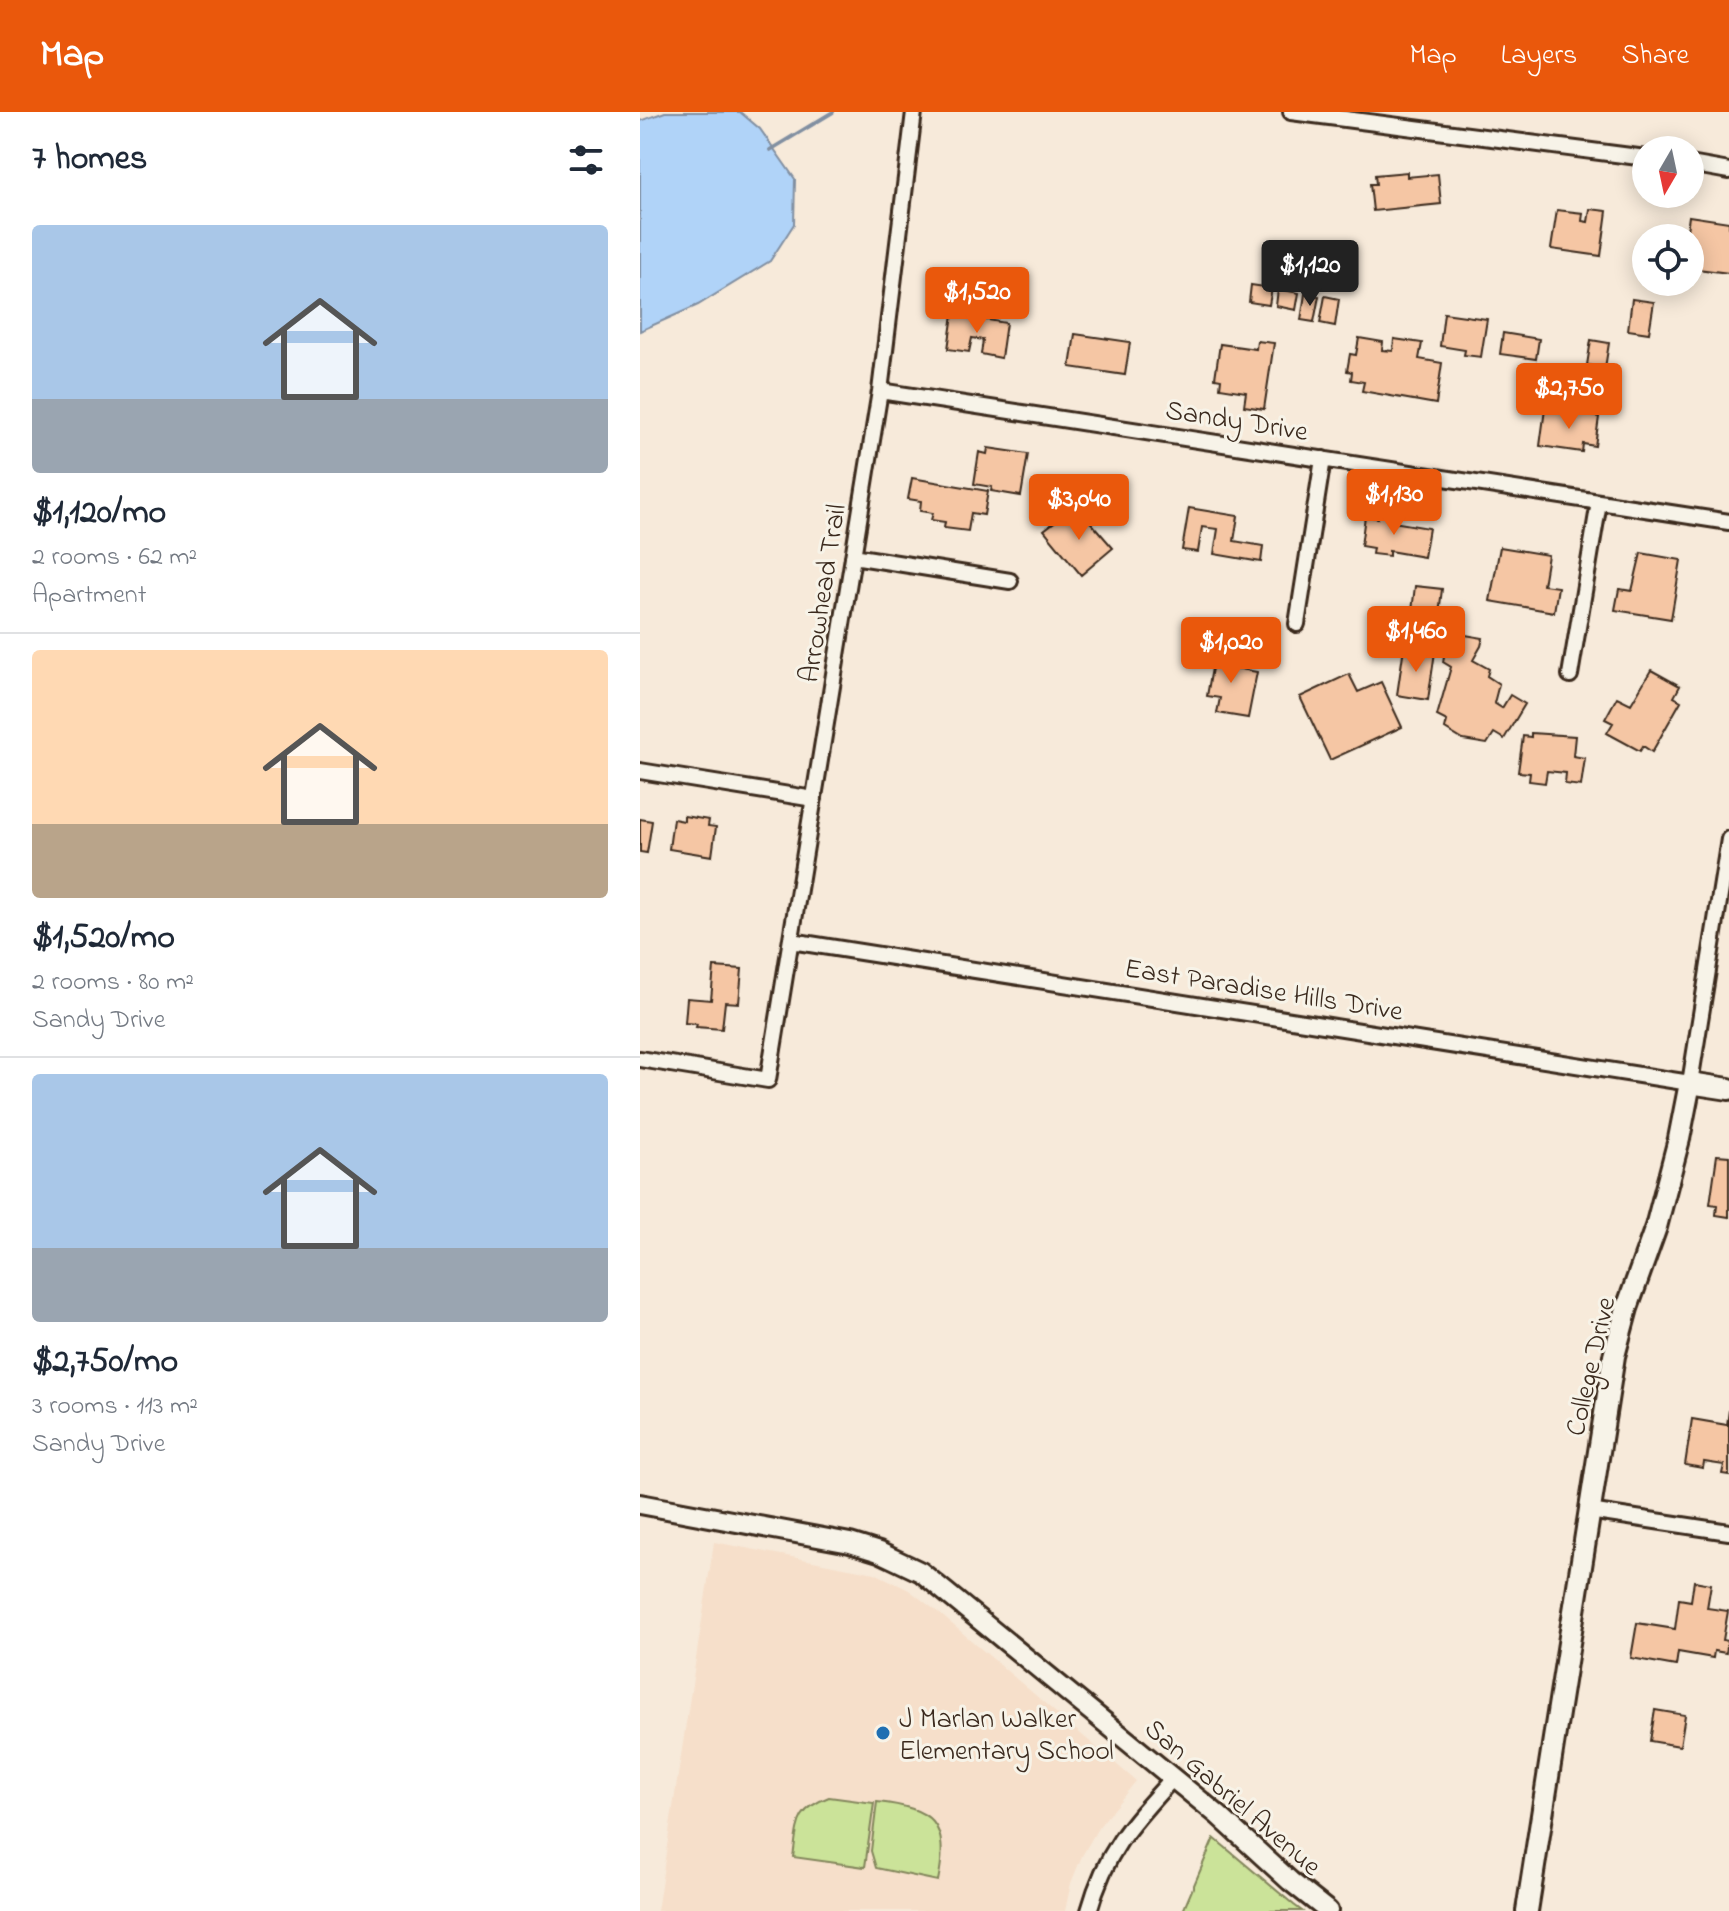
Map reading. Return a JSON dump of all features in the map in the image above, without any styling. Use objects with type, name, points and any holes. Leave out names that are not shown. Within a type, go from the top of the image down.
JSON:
[{"type":"main road","name":"East Paradise Hills Drive","points":[[1690,1083],[1729,1089]]},
{"type":"main road","name":"College Drive","points":[[1527,1911],[1620,1330],[1656,1227],[1690,1083]]},
{"type":"street","name":"Arrowhead Trail","points":[[640,1059],[768,1080],[880,391],[914,112]]},
{"type":"street","points":[[1291,112],[1387,119],[1632,156]]},
{"type":"street","points":[[1704,167],[1729,171]]},
{"type":"street","name":"Sandy Drive","points":[[880,391],[1729,522]]},
{"type":"street","points":[[1297,624],[1323,459]]},
{"type":"street","points":[[1570,675],[1599,502]]},
{"type":"street","points":[[853,556],[1010,581]]},
{"type":"street","points":[[640,771],[814,799]]},
{"type":"street","name":"College Drive","points":[[1690,1083],[1729,839]]},
{"type":"street","name":"East Paradise Hills Drive","points":[[791,941],[1690,1083]]},
{"type":"street","name":"San Gabriel Avenue","points":[[640,1504],[850,1543],[911,1566],[941,1586],[1218,1815],[1328,1911]]},
{"type":"street","points":[[1589,1511],[1729,1532]]},
{"type":"street","points":[[1089,1911],[1113,1849],[1130,1824],[1173,1778]]},
{"type":"shaded area","name":"J Marlan Walker Elementary School","points":[[714,1542],[875,1573],[909,1590],[1136,1781],[1098,1828],[1082,1856],[1071,1883],[1065,1911],[657,1911]]},
{"type":"green space","points":[[829,1797],[874,1803],[865,1867],[793,1857],[798,1827],[804,1813]]},
{"type":"green space","points":[[877,1802],[912,1809],[933,1822],[941,1845],[938,1881],[876,1868],[871,1851]]},
{"type":"green space","points":[[1214,1838],[1294,1905],[1302,1911],[1183,1911]]},
{"type":"water","points":[[665,112],[740,112],[760,129],[795,179],[794,224],[770,261],[698,305],[640,331],[640,121]]},
{"type":"building","points":[[1407,172],[1407,177],[1438,174],[1441,204],[1373,211],[1370,184],[1376,184],[1375,175]]},
{"type":"building","points":[[1590,209],[1607,211],[1601,256],[1551,249],[1557,210],[1583,213],[1582,221],[1588,222]]},
{"type":"building","points":[[1689,216],[1729,222],[1729,273],[1704,270],[1704,224],[1688,224]]},
{"type":"building","points":[[1251,285],[1272,288],[1269,305],[1249,302]]},
{"type":"building","points":[[1278,289],[1299,293],[1296,310],[1276,306]]},
{"type":"building","points":[[1305,294],[1319,296],[1314,322],[1301,320]]},
{"type":"building","points":[[1325,296],[1339,299],[1335,326],[1320,323]]},
{"type":"building","points":[[1632,299],[1654,302],[1649,333],[1628,330]]},
{"type":"building","points":[[1444,313],[1487,319],[1481,357],[1464,355],[1465,350],[1440,346]]},
{"type":"building","points":[[953,314],[1006,323],[1001,358],[981,354],[983,340],[972,338],[969,352],[948,349]]},
{"type":"building","points":[[1503,333],[1539,339],[1536,359],[1500,354]]},
{"type":"building","points":[[1075,334],[1130,342],[1125,375],[1070,367]]},
{"type":"building","points":[[1359,338],[1383,342],[1382,350],[1393,351],[1394,339],[1422,343],[1419,359],[1442,363],[1436,404],[1362,391],[1364,382],[1351,380],[1352,372],[1347,371],[1350,354],[1356,355]]},
{"type":"building","points":[[1591,340],[1609,343],[1605,368],[1587,365]]},
{"type":"building","points":[[1257,341],[1274,343],[1264,409],[1244,406],[1246,392],[1220,388],[1221,379],[1215,378],[1220,344],[1256,349]]},
{"type":"building","points":[[1545,409],[1599,417],[1595,446],[1583,444],[1582,452],[1540,446]]},
{"type":"building","points":[[988,448],[1028,454],[1021,496],[991,491],[992,487],[974,484],[979,452],[987,454]]},
{"type":"building","points":[[912,478],[988,491],[984,515],[971,513],[968,531],[944,528],[945,522],[931,520],[933,513],[920,511],[921,501],[908,499]]},
{"type":"building","points":[[1189,508],[1238,516],[1234,541],[1263,546],[1261,562],[1214,554],[1218,529],[1202,527],[1198,552],[1182,550]]},
{"type":"building","points":[[1066,513],[1077,526],[1087,518],[1113,548],[1081,575],[1044,530]]},
{"type":"building","points":[[1378,514],[1393,517],[1393,522],[1429,528],[1424,557],[1389,551],[1389,556],[1372,554],[1373,548],[1361,546],[1365,516],[1378,518]]},
{"type":"building","points":[[1500,547],[1548,555],[1543,585],[1558,587],[1554,612],[1490,601]]},
{"type":"building","points":[[1641,553],[1681,560],[1671,619],[1615,610],[1619,589],[1632,591]]},
{"type":"building","points":[[1415,586],[1442,589],[1439,614],[1434,614],[1433,624],[1402,620],[1403,610],[1412,611]]},
{"type":"building","points":[[1448,632],[1483,638],[1473,660],[1489,669],[1487,676],[1499,684],[1494,703],[1502,708],[1510,695],[1525,704],[1504,739],[1494,733],[1487,744],[1463,740],[1445,729],[1447,721],[1437,716],[1451,667],[1443,662]]},
{"type":"building","points":[[1216,646],[1234,649],[1230,667],[1257,672],[1248,718],[1217,713],[1220,698],[1207,696]]},
{"type":"building","points":[[1404,647],[1435,652],[1428,700],[1397,695]]},
{"type":"building","points":[[1651,670],[1680,686],[1674,697],[1681,701],[1652,752],[1643,746],[1640,751],[1607,733],[1613,723],[1605,719],[1617,697],[1631,704]]},
{"type":"building","points":[[1349,674],[1358,692],[1381,682],[1402,727],[1330,760],[1300,697]]},
{"type":"building","points":[[1531,733],[1575,736],[1573,756],[1585,758],[1581,786],[1565,784],[1566,773],[1547,771],[1545,783],[1529,781],[1530,773],[1518,772],[1523,736],[1531,737]]},
{"type":"building","points":[[684,816],[709,820],[708,826],[716,827],[712,856],[669,849],[673,819],[684,821]]},
{"type":"building","points":[[640,819],[652,821],[647,853],[640,852]]},
{"type":"building","points":[[714,967],[742,969],[739,1003],[725,1002],[722,1029],[685,1023],[687,998],[711,1000]]},
{"type":"building","points":[[1717,1155],[1729,1156],[1729,1217],[1716,1215],[1717,1205],[1710,1204]]},
{"type":"building","points":[[1729,1410],[1729,1475],[1722,1474],[1724,1465],[1704,1462],[1703,1468],[1685,1465],[1692,1419],[1727,1425]]},
{"type":"building","points":[[1694,1581],[1711,1584],[1707,1608],[1728,1611],[1723,1640],[1728,1641],[1726,1653],[1714,1651],[1713,1658],[1678,1652],[1676,1666],[1631,1658],[1637,1623],[1675,1629],[1679,1599],[1691,1601]]},
{"type":"building","points":[[1655,1710],[1685,1715],[1680,1746],[1650,1741]]},
{"type":"waterway","points":[[770,150],[833,112]]},
{"type":"place","name":"J Marlan Walker Elementary School","points":[[883,1733]]}]
